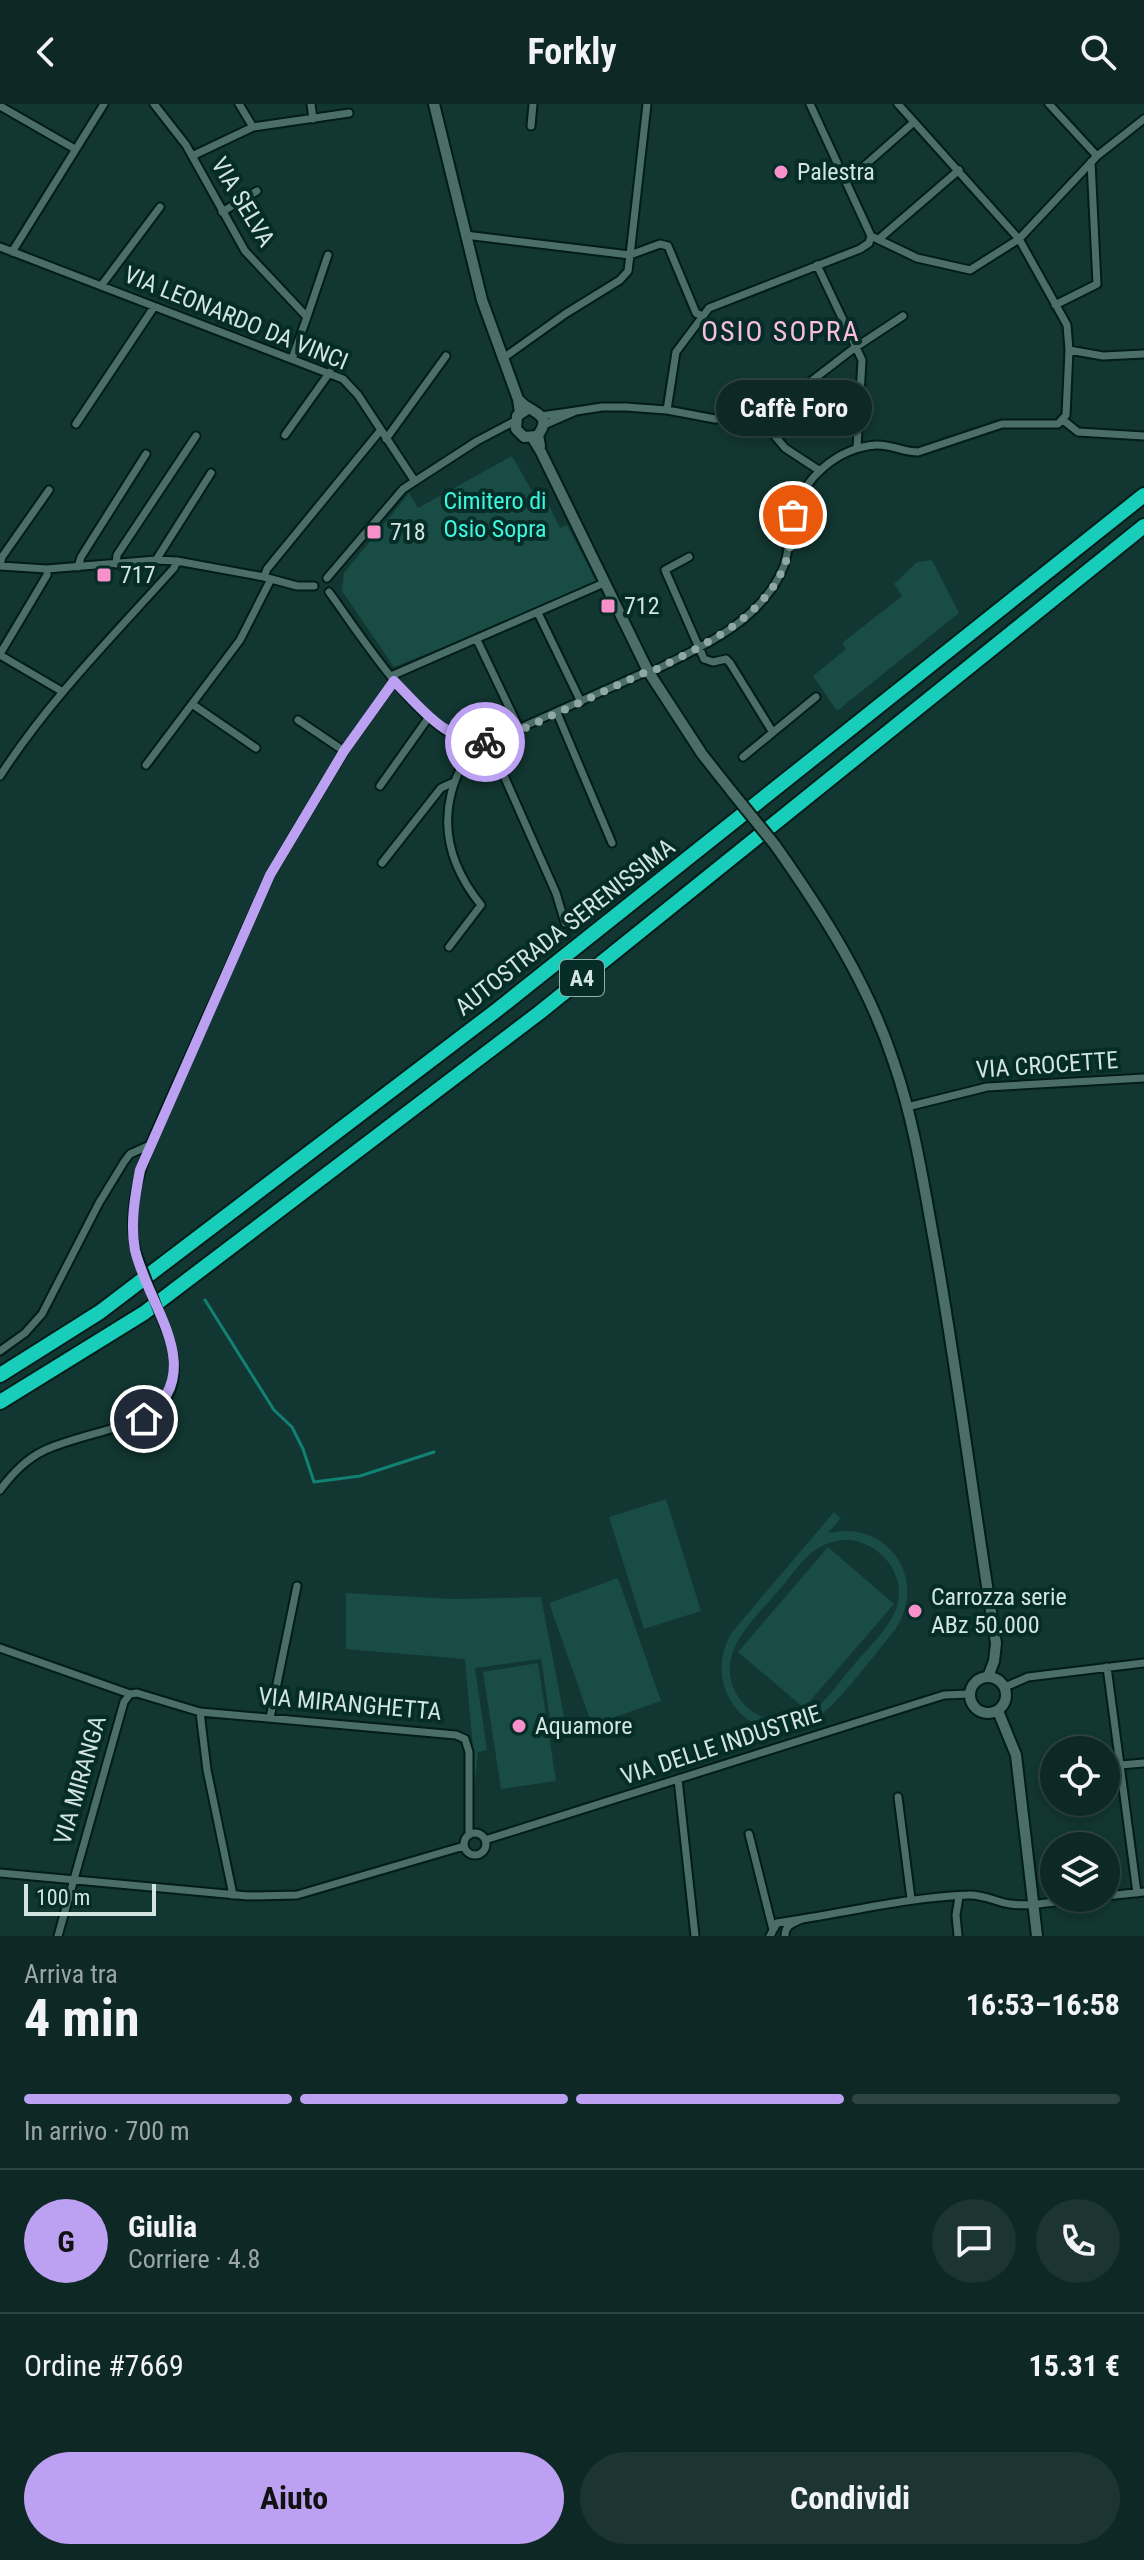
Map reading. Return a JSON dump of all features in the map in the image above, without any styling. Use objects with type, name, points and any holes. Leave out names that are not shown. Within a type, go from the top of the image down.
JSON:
[{"type":"highway","name":"AUTOSTRADA SERENISSIMA","points":[[0,1375],[100,1312],[497,1010],[1144,495]]},
{"type":"highway","name":"AUTOSTRADA SERENISSIMA","points":[[0,1402],[144,1313],[539,1013],[1144,526]]},
{"type":"street","points":[[12,252],[104,104]]},
{"type":"street","name":"VIA SELVA","points":[[154,104],[192,156],[245,251],[307,317]]},
{"type":"street","points":[[239,104],[253,127]]},
{"type":"street","points":[[311,104],[313,119]]},
{"type":"street","points":[[434,104],[465,235],[502,359],[518,399],[520,435],[576,411],[602,407],[667,410],[715,419],[759,417],[903,316]]},
{"type":"street","points":[[531,126],[533,104]]},
{"type":"street","points":[[502,359],[620,280],[628,271],[647,104]]},
{"type":"street","points":[[810,104],[875,238],[917,258],[970,270],[1019,239],[1094,159],[1144,119]]},
{"type":"street","points":[[898,104],[1019,239],[1067,325],[1067,407],[1063,420]]},
{"type":"street","points":[[1049,104],[1094,159],[1097,284],[1055,305]]},
{"type":"street","points":[[0,106],[75,149]]},
{"type":"street","points":[[192,156],[253,127],[349,113]]},
{"type":"street","points":[[846,182],[914,122]]},
{"type":"street","points":[[667,410],[676,352],[702,316],[716,304],[860,249],[959,170]]},
{"type":"street","points":[[222,212],[257,191]]},
{"type":"street","points":[[101,286],[160,207]]},
{"type":"street","points":[[465,235],[630,255],[660,244],[668,246],[696,313],[702,316]]},
{"type":"street","name":"VIA LEONARDO DA VINCI","points":[[0,247],[330,372],[352,387],[414,480]]},
{"type":"street","points":[[292,359],[328,255]]},
{"type":"street","points":[[817,265],[857,347],[863,369],[857,447]]},
{"type":"street","points":[[76,424],[154,307]]},
{"type":"street","points":[[1069,350],[1103,356],[1144,354]]},
{"type":"street","points":[[386,439],[446,356]]},
{"type":"street","points":[[285,435],[330,372]]},
{"type":"street","points":[[314,586],[317,579],[327,578],[414,480],[536,411],[541,452],[648,671],[688,733],[775,845],[825,916],[872,1006],[894,1063],[915,1135],[949,1321],[973,1504],[996,1643],[988,1677]]},
{"type":"street","points":[[759,417],[785,448],[820,471]]},
{"type":"street","points":[[329,592],[392,678],[429,717],[451,733],[476,742],[489,742],[655,670],[730,630],[766,595],[781,575],[797,506],[808,484],[842,453],[880,444],[907,452],[927,450],[1002,424],[1049,425],[1063,420]]},
{"type":"street","points":[[1063,420],[1078,432],[1144,436]]},
{"type":"street","points":[[146,765],[240,640],[268,578],[267,569],[380,431]]},
{"type":"street","points":[[116,564],[117,555],[196,436]]},
{"type":"street","points":[[78,567],[81,557],[146,454]]},
{"type":"street","points":[[156,560],[211,473]]},
{"type":"street","points":[[49,490],[2,557],[0,565],[47,569],[177,561],[297,586],[314,586]]},
{"type":"street","points":[[689,557],[665,570],[704,659],[708,662],[726,659],[730,663],[772,731]]},
{"type":"street","points":[[0,776],[63,692],[177,561]]},
{"type":"street","points":[[47,569],[47,575],[0,655],[63,692]]},
{"type":"street","points":[[327,578],[331,586],[329,592]]},
{"type":"street","points":[[0,1490],[15,1471],[46,1450],[144,1419],[164,1402],[171,1388],[174,1354],[139,1259],[134,1233],[134,1203],[140,1170],[270,875],[392,678],[604,583]]},
{"type":"street","points":[[314,586],[318,593],[329,592]]},
{"type":"street","points":[[538,613],[581,702]]},
{"type":"street","points":[[477,640],[520,730]]},
{"type":"street","points":[[743,757],[816,697]]},
{"type":"street","points":[[192,704],[256,748]]},
{"type":"street","points":[[557,713],[612,843]]},
{"type":"street","points":[[380,786],[429,717]]},
{"type":"street","points":[[298,720],[344,751]]},
{"type":"street","points":[[449,947],[481,905],[463,876],[448,833],[447,808],[452,783],[476,742]]},
{"type":"street","points":[[489,742],[556,893],[565,923]]},
{"type":"street","points":[[382,863],[441,788],[452,783]]},
{"type":"street","name":"VIA CROCETTE","points":[[907,1107],[987,1087],[1144,1078]]},
{"type":"street","points":[[0,1351],[34,1325],[54,1295],[85,1230],[124,1162],[130,1154],[150,1145]]},
{"type":"street","points":[[270,1718],[297,1586]]},
{"type":"street","name":"VIA MIRANGA","points":[[0,1648],[134,1693],[124,1702],[58,1936]]},
{"type":"street","points":[[1005,1687],[1028,1677],[1144,1663]]},
{"type":"street","points":[[1107,1667],[1116,1736]]},
{"type":"street","points":[[988,1677],[998,1680],[1005,1687],[1005,1703],[998,1711],[987,1713],[977,1709],[970,1694],[974,1684],[988,1677]]},
{"type":"street","name":"VIA MIRANGHETTA","points":[[134,1693],[200,1712],[438,1732],[465,1739],[469,1752],[469,1835]]},
{"type":"street","name":"VIA DELLE INDUSTRIE","points":[[0,1873],[233,1895],[297,1895],[464,1846],[470,1854],[479,1854],[485,1849],[485,1840],[944,1695],[970,1694]]},
{"type":"street","points":[[998,1711],[1016,1755],[1037,1936]]},
{"type":"street","points":[[200,1712],[207,1770],[233,1895]]},
{"type":"street","points":[[1120,1894],[1140,1892],[1120,1765],[1144,1763]]},
{"type":"street","points":[[678,1779],[695,1936]]},
{"type":"street","points":[[898,1797],[911,1899]]},
{"type":"street","points":[[464,1846],[469,1835],[478,1834],[485,1840]]},
{"type":"street","points":[[749,1834],[772,1933]]},
{"type":"street","points":[[772,1933],[777,1923],[911,1899],[959,1897],[965,1894],[986,1896],[1008,1904],[1040,1902]]},
{"type":"street","points":[[958,1936],[956,1915],[959,1897]]},
{"type":"street","points":[[785,1936],[790,1924],[802,1919]]},
{"type":"green space","name":"Cimitero di Osio Sopra","points":[[512,456],[536,498],[544,495],[560,528],[567,525],[597,583],[479,636],[476,634],[394,667],[342,591],[344,573],[409,493],[418,508]]},
{"type":"green space","points":[[932,560],[959,613],[837,711],[813,676],[846,649],[842,643],[902,596],[894,584],[917,562]]},
{"type":"green space","points":[[666,1499],[701,1611],[644,1629],[609,1517]]},
{"type":"green space","points":[[834,1512],[841,1518],[828,1533],[850,1531],[869,1535],[885,1544],[897,1557],[905,1573],[907,1591],[904,1611],[895,1630],[829,1708],[807,1724],[785,1730],[765,1728],[748,1720],[735,1707],[726,1690],[722,1671],[724,1651],[733,1631]],"holes":[[[840,1541],[864,1544],[884,1558],[897,1579],[898,1603],[889,1623],[826,1698],[809,1713],[779,1721],[754,1712],[739,1698],[731,1678],[730,1664],[741,1636],[816,1550]]]},
{"type":"green space","points":[[828,1547],[894,1604],[804,1708],[738,1652]]},
{"type":"green space","points":[[618,1578],[661,1701],[592,1725],[549,1603]]},
{"type":"green space","points":[[346,1593],[454,1599],[541,1597],[568,1737],[553,1739],[541,1659],[475,1668],[487,1750],[478,1752],[475,1785],[465,1659],[346,1649]]},
{"type":"green space","name":"Aquamore","points":[[538,1663],[556,1781],[501,1789],[483,1672]]},
{"type":"waterway","points":[[205,1300],[274,1410],[292,1427],[314,1482],[360,1476],[434,1452]]},
{"type":"way so far","points":[[485,742],[523,729],[655,670],[730,630],[747,616],[781,575],[789,550],[793,515]]},
{"type":"place","name":"Palestra","points":[[781,172]]},
{"type":"place","name":"Caffè Foro","points":[[793,515]]},
{"type":"place","name":"718","points":[[374,532]]},
{"type":"place","name":"717","points":[[104,575]]},
{"type":"place","name":"712","points":[[608,606]]},
{"type":"place","name":"Carrozza serie ABz 50.000","points":[[915,1611]]},
{"type":"place","name":"Aquamore","points":[[519,1726]]},
{"type":"district","name":"OSIO SOPRA","points":[[781,331]]},
{"type":"route","points":[[144,1419],[164,1402],[171,1388],[174,1354],[136,1251],[134,1203],[140,1170],[270,875],[344,751],[394,681],[429,717],[451,733],[470,742],[485,742]]}]
